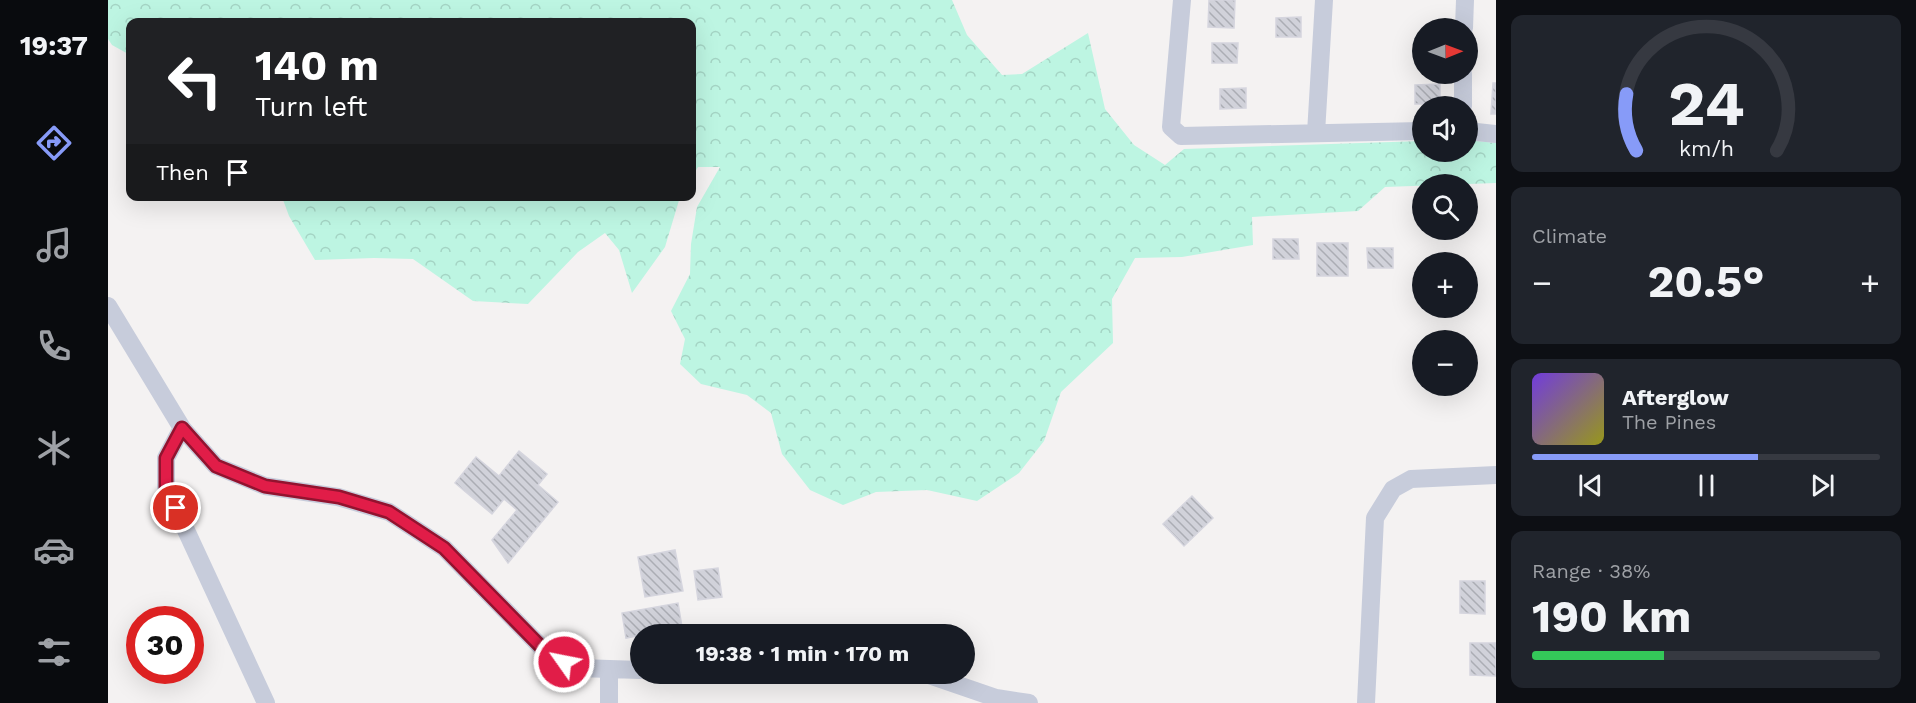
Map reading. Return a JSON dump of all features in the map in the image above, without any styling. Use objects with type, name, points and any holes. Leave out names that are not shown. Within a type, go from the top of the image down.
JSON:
[{"type":"street","points":[[1182,0],[1171,128],[1181,136],[1412,131]]},
{"type":"street","points":[[1316,133],[1324,0]]},
{"type":"street","points":[[1464,18],[1465,0]]},
{"type":"street","points":[[1478,132],[1496,134]]},
{"type":"street","points":[[108,306],[182,428],[216,466],[265,486],[339,497],[389,512],[444,548],[549,655],[579,668],[630,670]]},
{"type":"street","points":[[182,428],[166,458],[166,487],[266,703]]},
{"type":"street","points":[[1366,703],[1375,518],[1393,489],[1412,479],[1496,475]]},
{"type":"street","points":[[609,669],[609,703]]},
{"type":"street","points":[[955,684],[996,698],[1029,703]]},
{"type":"green space","points":[[108,0],[952,0],[967,35],[1002,75],[1022,74],[1088,33],[1105,109],[1134,145],[1165,165],[1184,149],[1412,141],[1412,162],[1478,162],[1478,141],[1496,143],[1496,183],[1478,184],[1478,174],[1412,174],[1412,186],[1385,187],[1358,211],[1252,217],[1253,245],[1182,257],[1135,258],[1112,299],[1113,343],[1061,392],[1044,441],[1019,473],[977,501],[927,490],[876,492],[843,505],[810,490],[782,454],[771,413],[747,395],[701,384],[680,364],[685,339],[671,311],[690,274],[691,244],[697,207],[720,167],[698,167],[696,170],[696,18],[126,18],[126,53],[112,45],[108,39]]},
{"type":"green space","points":[[284,201],[679,201],[665,247],[632,293],[619,250],[605,233],[578,252],[528,304],[473,301],[413,259],[315,260],[289,216]]},
{"type":"building","points":[[1209,0],[1235,0],[1234,28],[1208,27]]},
{"type":"building","points":[[1301,17],[1301,37],[1276,37],[1276,18]]},
{"type":"building","points":[[1212,43],[1238,43],[1237,63],[1212,63]]},
{"type":"building","points":[[1493,83],[1496,83],[1496,114],[1491,114]]},
{"type":"building","points":[[1440,84],[1440,96],[1415,96],[1415,85]]},
{"type":"building","points":[[1246,88],[1246,108],[1220,109],[1220,89]]},
{"type":"building","points":[[1273,239],[1298,239],[1299,259],[1273,259]]},
{"type":"building","points":[[1317,243],[1348,243],[1348,276],[1317,276]]},
{"type":"building","points":[[1367,248],[1393,248],[1393,268],[1368,268]]},
{"type":"building","points":[[519,451],[547,474],[538,485],[558,502],[508,563],[492,540],[517,510],[504,499],[492,514],[455,483],[476,457],[499,476]]},
{"type":"building","points":[[1192,496],[1213,518],[1184,546],[1163,524]]},
{"type":"building","points":[[675,550],[683,591],[645,597],[638,557]]},
{"type":"building","points":[[718,568],[722,597],[698,600],[694,571]]},
{"type":"building","points":[[1460,581],[1485,581],[1485,614],[1460,613]]},
{"type":"building","points":[[678,603],[682,624],[630,624],[630,637],[626,638],[622,613]]},
{"type":"building","points":[[1470,643],[1496,643],[1496,676],[1470,675]]},
{"type":"route","points":[[176,508],[166,487],[166,458],[182,428],[216,466],[265,486],[339,497],[389,512],[444,548],[549,655],[564,662]]}]
